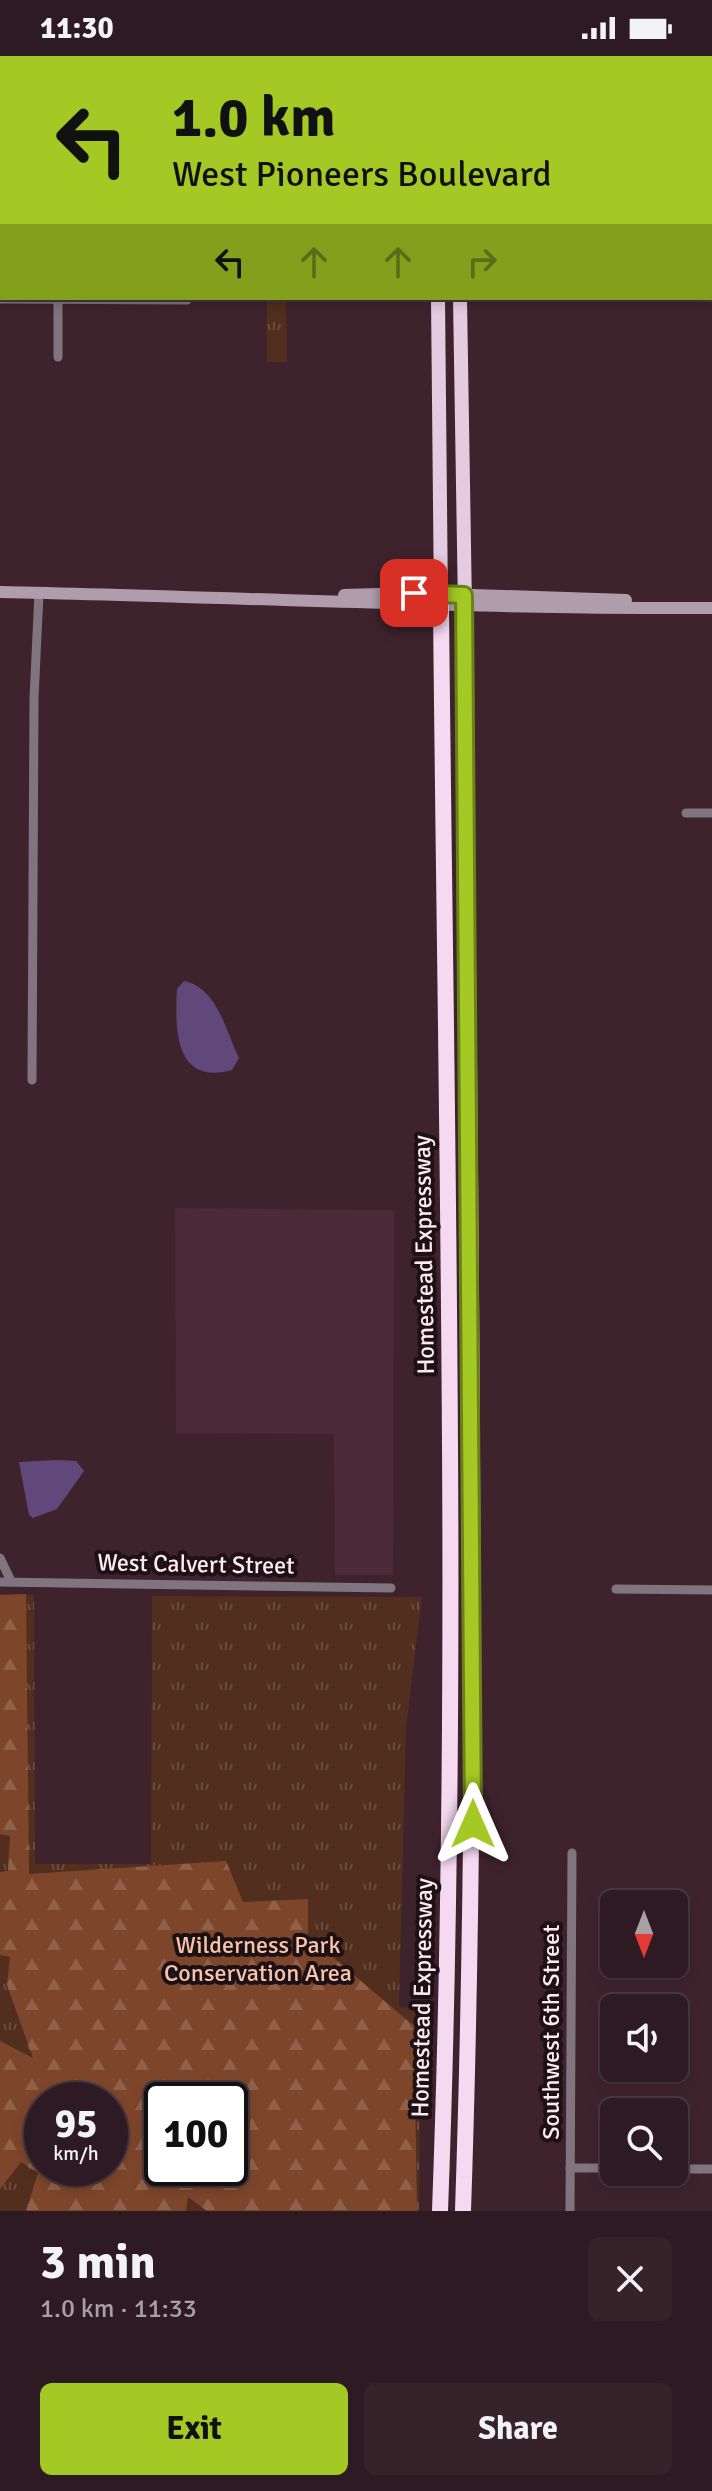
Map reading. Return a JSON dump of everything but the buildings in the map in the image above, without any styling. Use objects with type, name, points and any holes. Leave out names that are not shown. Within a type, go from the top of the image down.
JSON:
[{"type":"highway","name":"Homestead Expressway","points":[[438,300],[451,1602],[451,1822],[440,2211]]},
{"type":"highway","name":"Homestead Expressway","points":[[460,300],[474,1634],[473,1824],[463,2211]]},
{"type":"main road","points":[[0,592],[712,606]]},
{"type":"street","points":[[58,300],[58,357]]},
{"type":"street","points":[[32,1080],[34,708],[39,593]]},
{"type":"street","points":[[686,813],[712,813]]},
{"type":"street","points":[[0,1558],[11,1581]]},
{"type":"street","name":"West Calvert Street","points":[[0,1582],[391,1588]]},
{"type":"street","points":[[616,1589],[712,1590]]},
{"type":"street","name":"Southwest 6th Street","points":[[570,2211],[572,1853]]},
{"type":"street","points":[[570,2168],[600,2168]]},
{"type":"street","points":[[688,2169],[712,2169]]},
{"type":"shaded area","points":[[184,981],[205,992],[219,1012],[239,1058],[232,1070],[213,1073],[199,1070],[189,1062],[182,1050],[176,1004],[177,989]]},
{"type":"shaded area","points":[[175,1208],[394,1210],[393,1575],[335,1575],[334,1434],[176,1433]]},
{"type":"shaded area","points":[[76,1461],[84,1471],[57,1509],[33,1518],[29,1515],[19,1462]]},
{"type":"green space","points":[[267,300],[286,300],[287,362],[267,362]]},
{"type":"green space","name":"Wilderness Park Conservation Area","points":[[0,1594],[34,1595],[35,1864],[151,1864],[152,1596],[422,1597],[406,1728],[399,2007],[421,2008],[419,2211],[0,2211]]},
{"type":"green space","points":[[26,1594],[29,1874],[226,1861],[243,1902],[308,1899],[308,1936],[414,2026],[417,2211],[207,2211],[188,2197],[186,2211],[26,2211],[34,2186],[128,2186],[128,2082],[24,2082],[24,2164],[21,2162],[0,2189],[0,2041],[33,2058],[7,1985],[10,1957],[0,1955],[0,1872],[8,1871],[10,1836],[0,1834],[0,1595]]},
{"type":"route","points":[[414,593],[464,595],[474,1587],[473,1824]]}]
